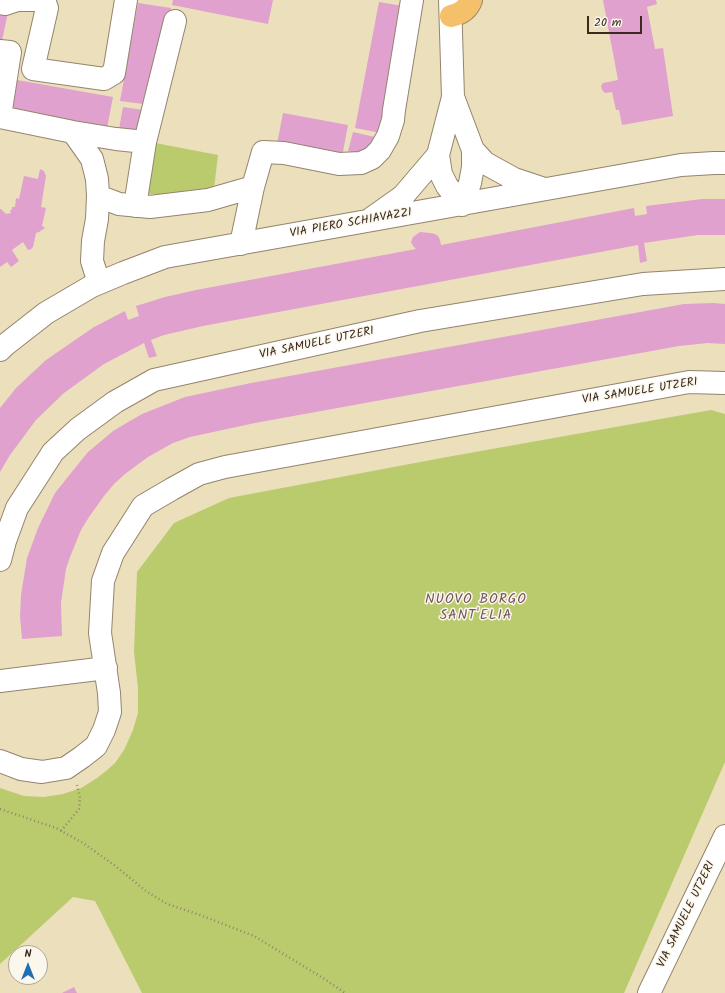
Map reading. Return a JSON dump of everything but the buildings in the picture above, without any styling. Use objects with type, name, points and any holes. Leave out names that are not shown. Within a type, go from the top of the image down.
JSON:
[{"type":"highway","points":[[451,8],[459,13],[470,4],[471,0]]},
{"type":"street","points":[[0,3],[5,4],[17,0],[38,0]]},
{"type":"street","points":[[33,69],[47,8],[44,0]]},
{"type":"street","points":[[126,0],[114,73],[104,79],[33,69],[4,58],[0,117],[73,132],[145,142]]},
{"type":"street","points":[[241,244],[253,187],[263,152],[284,153],[339,164],[361,163],[372,158],[380,150],[388,136],[393,120],[412,0]]},
{"type":"street","points":[[451,8],[453,97],[438,155],[441,174],[447,186],[462,205]]},
{"type":"street","points":[[135,206],[145,142],[175,21]]},
{"type":"street","points":[[453,97],[473,150],[473,167],[470,183],[462,205]]},
{"type":"street","points":[[73,132],[92,159],[97,180],[97,218],[93,241],[92,261],[99,282]]},
{"type":"street","points":[[473,150],[486,163],[514,179],[544,190]]},
{"type":"street","points":[[367,222],[403,196],[438,155]]},
{"type":"street","name":"VIA PIERO SCHIAVAZZI","points":[[0,350],[46,313],[99,282],[165,257],[680,165],[725,163]]},
{"type":"street","points":[[98,196],[119,204],[150,207],[208,200],[253,187]]},
{"type":"street","name":"VIA SAMUELE UTZERI","points":[[0,560],[17,508],[53,452],[78,429],[115,402],[154,380],[420,321],[643,284],[725,279]]},
{"type":"street","name":"VIA SAMUELE UTZERI","points":[[0,762],[20,769],[42,772],[66,768],[96,746],[104,730],[110,712],[106,668],[100,633],[103,580],[113,553],[143,506],[199,474],[225,467],[689,382],[725,383]]},
{"type":"street","points":[[0,681],[106,668]]},
{"type":"street","name":"VIA SAMUELE UTZERI","points":[[649,993],[725,836]]},
{"type":"path","points":[[61,831],[79,809],[80,798],[77,785]]},
{"type":"path","points":[[0,809],[56,828],[83,843],[167,904],[254,936],[345,993]]},
{"type":"green space","points":[[150,142],[218,155],[214,189],[181,195],[146,194]]},
{"type":"green space","points":[[711,410],[725,414],[725,762],[624,993],[142,993],[95,901],[73,897],[21,945],[8,945],[8,957],[0,964],[0,788],[24,796],[44,797],[63,794],[81,788],[97,778],[115,763],[124,750],[133,730],[138,713],[138,688],[134,652],[137,572],[174,523],[229,498]]},
{"type":"district","name":"NUOVO BORGO SANT'ELIA","points":[[476,610]]}]
